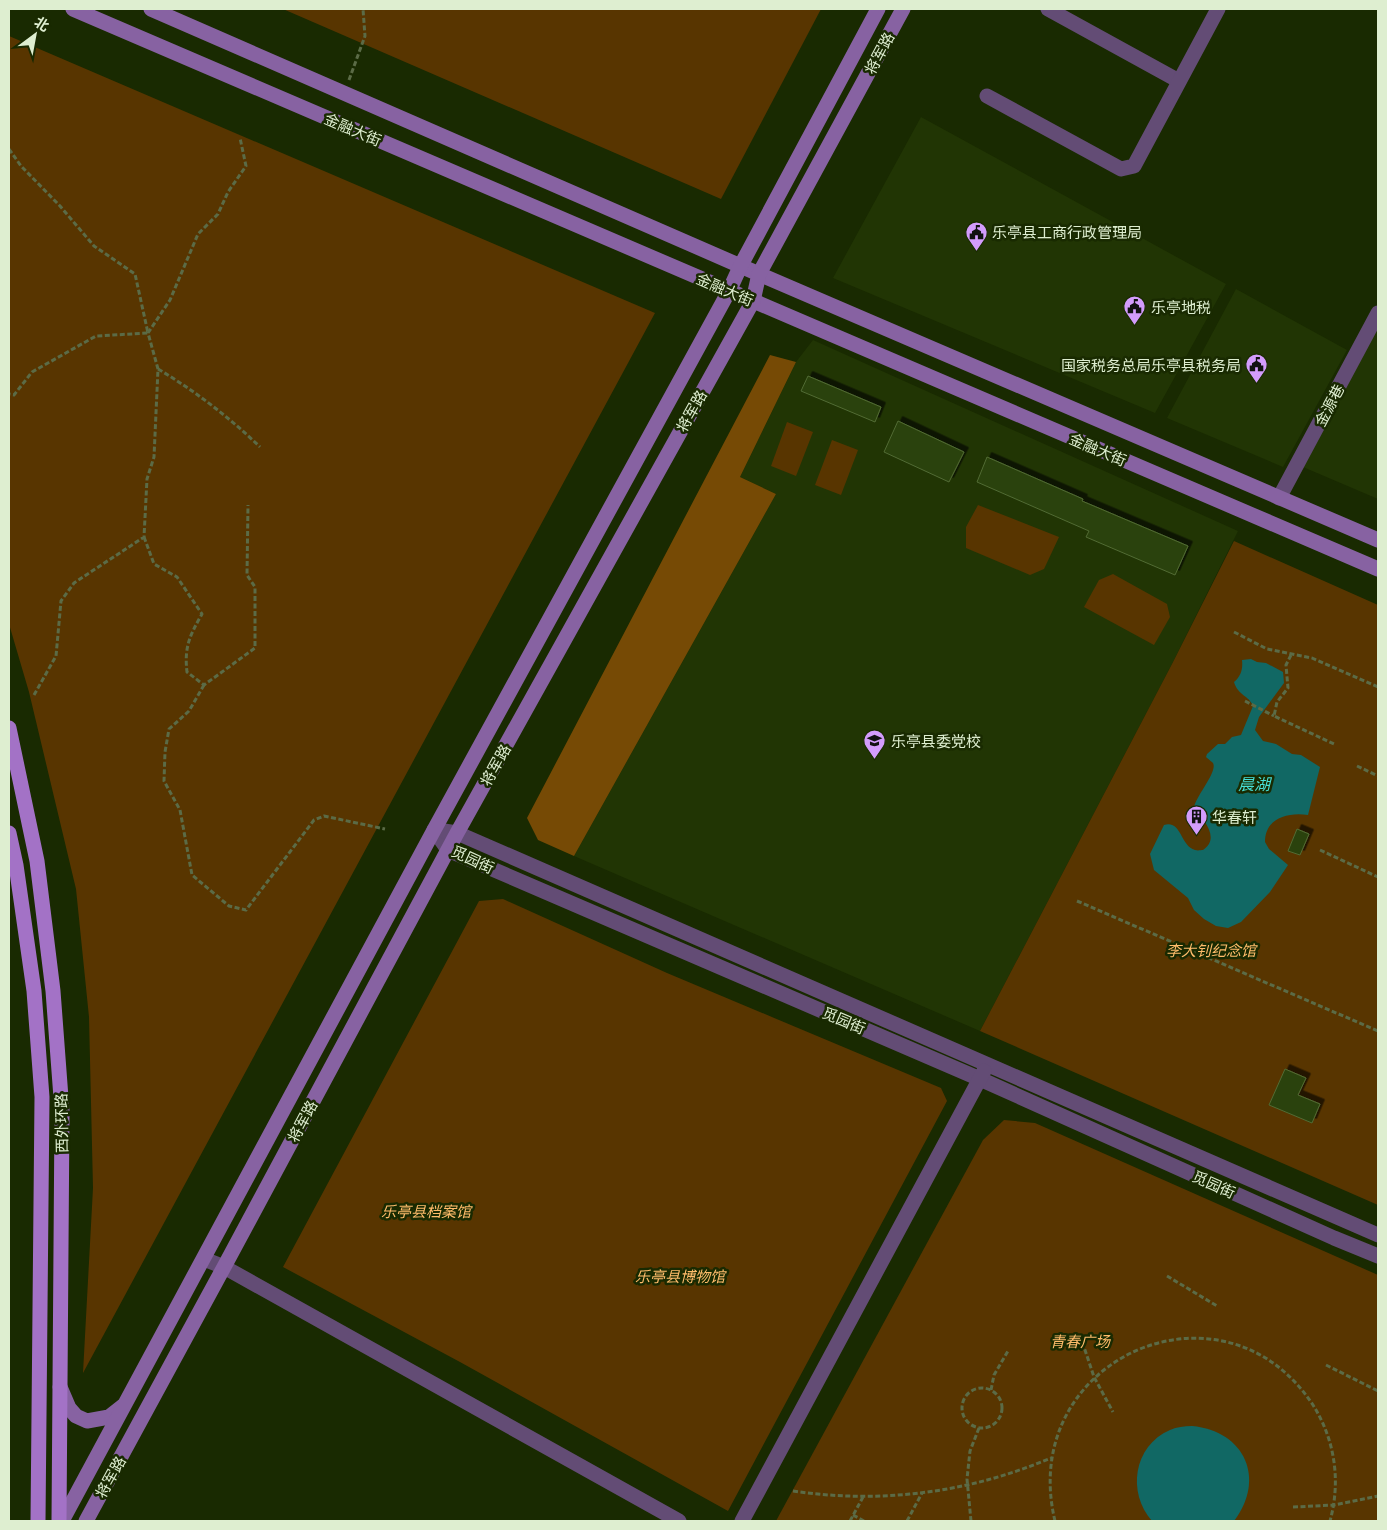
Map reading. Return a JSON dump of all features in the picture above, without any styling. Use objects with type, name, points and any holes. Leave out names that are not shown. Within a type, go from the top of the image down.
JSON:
[{"type":"main road","name":"金融大街","points":[[73,9],[1378,569]]},
{"type":"main road","name":"金融大街","points":[[151,9],[1378,540]]},
{"type":"main road","name":"将军路","points":[[61,1521],[126,1404],[434,830],[729,291],[741,265],[878,9]]},
{"type":"main road","name":"将军路","points":[[86,1521],[456,833],[753,301],[760,274],[903,9]]},
{"type":"main road","name":"西外环路","points":[[9,728],[36,860],[53,991],[62,1110],[61,1521]]},
{"type":"main road","name":"西外环路","points":[[9,833],[16,865],[34,990],[42,1097],[38,1521]]},
{"type":"main road","points":[[60,1386],[69,1408],[76,1416],[87,1421],[109,1417],[126,1404]]},
{"type":"street","points":[[1048,9],[1179,81]]},
{"type":"street","points":[[987,96],[1121,169],[1134,166],[1218,9]]},
{"type":"street","name":"金源巷","points":[[1279,498],[1378,313]]},
{"type":"street","name":"觅园街","points":[[434,830],[456,833],[1378,1235]]},
{"type":"street","name":"觅园街","points":[[434,830],[448,850],[980,1079],[1378,1256]]},
{"type":"street","points":[[742,1521],[988,1065]]},
{"type":"street","points":[[204,1259],[224,1267],[678,1521]]},
{"type":"path","points":[[344,93],[365,36],[363,9]]},
{"type":"path","points":[[148,333],[170,300],[198,234],[218,214],[228,192],[246,166],[240,138]]},
{"type":"path","points":[[9,149],[21,166],[60,206],[94,246],[136,274],[148,333],[158,369],[154,457],[147,479],[144,537],[154,564],[177,577],[202,614],[190,636],[185,657],[188,672],[204,685]]},
{"type":"path","points":[[9,394],[14,395],[32,372],[96,336],[148,333]]},
{"type":"path","points":[[158,369],[186,386],[238,426],[260,447]]},
{"type":"path","points":[[248,505],[247,575],[255,586],[255,648],[204,685],[189,711],[169,729],[165,752],[164,780],[180,810],[192,875],[229,906],[246,910],[314,820],[324,816],[385,829]]},
{"type":"path","points":[[34,695],[56,656],[62,601],[74,583],[144,537]]},
{"type":"path","points":[[1234,632],[1267,650],[1312,658],[1378,687]]},
{"type":"path","points":[[1272,715],[1277,702],[1288,688],[1286,665],[1291,655]]},
{"type":"path","points":[[1245,701],[1334,744]]},
{"type":"path","points":[[1357,766],[1378,776]]},
{"type":"path","points":[[1320,850],[1378,876]]},
{"type":"path","points":[[1077,901],[1378,1031]]},
{"type":"path","points":[[1167,1276],[1217,1306]]},
{"type":"path","points":[[1080,1335],[1094,1377],[1113,1412]]},
{"type":"path","points":[[1055,1521],[1050,1490],[1051,1458],[1055,1441],[1068,1410],[1078,1396],[1094,1377],[1127,1354],[1172,1340],[1206,1339],[1242,1347],[1259,1355],[1289,1376],[1302,1389],[1320,1417],[1331,1445],[1336,1475],[1334,1505],[1330,1521]]},
{"type":"path","points":[[991,1390],[994,1375],[1008,1351]]},
{"type":"path","points":[[1326,1364],[1378,1391]]},
{"type":"path","points":[[978,1389],[991,1390],[1000,1401],[1001,1414],[992,1425],[986,1428],[979,1428],[966,1420],[963,1414],[964,1401],[972,1391],[978,1389]]},
{"type":"path","points":[[971,1521],[968,1486],[970,1451],[979,1428]]},
{"type":"path","points":[[792,1491],[824,1496],[863,1497],[922,1493],[968,1486],[1019,1471],[1051,1458]]},
{"type":"path","points":[[907,1521],[922,1493]]},
{"type":"path","points":[[1293,1507],[1334,1505],[1378,1496]]},
{"type":"path","points":[[850,1521],[863,1497]]},
{"type":"path","points":[[853,1515],[864,1521]]},
{"type":"shaded area","name":"乐亭县工商行政管理局","points":[[921,117],[1226,284],[1155,413],[833,278]]},
{"type":"shaded area","name":"国家税务总局乐亭县税务局","points":[[1236,289],[1347,350],[1283,467],[1167,418]]},
{"type":"shaded area","points":[[1378,327],[1378,499],[1303,467]]},
{"type":"shaded area","name":"乐亭县委党校","points":[[813,340],[1238,531],[1172,664],[980,1031],[574,856],[776,494],[740,477],[796,362]]},
{"type":"shaded area","points":[[770,355],[796,362],[740,477],[776,494],[574,856],[538,840],[527,818]]},
{"type":"green space","points":[[283,9],[821,9],[721,199]]},
{"type":"green space","points":[[9,36],[655,313],[83,1373],[93,1188],[89,1017],[76,889],[29,692],[9,624]]},
{"type":"green space","points":[[787,422],[813,432],[796,476],[771,466]]},
{"type":"green space","points":[[832,440],[858,450],[841,495],[815,485]]},
{"type":"green space","points":[[978,505],[1059,537],[1044,569],[1030,575],[966,548],[966,527]]},
{"type":"green space","name":"李大钊纪念馆","points":[[1234,541],[1378,605],[1378,1205],[980,1031],[1172,664]]},
{"type":"green space","points":[[1113,574],[1167,604],[1170,617],[1154,645],[1084,607],[1099,580]]},
{"type":"green space","name":"乐亭县博物馆","points":[[503,899],[667,973],[941,1088],[947,1101],[728,1511],[460,1362],[283,1267],[479,901]]},
{"type":"green space","name":"青春广场","points":[[1004,1120],[1035,1123],[1378,1275],[1378,1521],[776,1521],[983,1140]]},
{"type":"water","name":"晨湖","points":[[1251,659],[1266,663],[1283,672],[1284,683],[1259,717],[1255,730],[1263,741],[1276,744],[1292,754],[1301,755],[1320,767],[1308,815],[1300,814],[1279,818],[1273,822],[1266,834],[1265,842],[1269,849],[1288,865],[1270,892],[1241,922],[1228,928],[1216,926],[1194,910],[1188,898],[1154,870],[1150,854],[1164,825],[1170,824],[1178,830],[1190,848],[1203,850],[1208,845],[1210,840],[1209,829],[1194,808],[1195,803],[1214,767],[1213,763],[1206,757],[1207,754],[1218,744],[1225,744],[1232,737],[1241,735],[1253,706],[1238,690],[1234,682],[1241,672],[1242,660]]},
{"type":"water","points":[[1192,1426],[1210,1430],[1225,1437],[1237,1447],[1245,1460],[1249,1474],[1248,1489],[1244,1505],[1234,1521],[1152,1521],[1144,1510],[1137,1484],[1141,1458],[1158,1437],[1173,1429]]},
{"type":"building","points":[[808,376],[881,407],[875,422],[801,391]]},
{"type":"building","points":[[898,421],[964,452],[949,482],[884,452]]},
{"type":"building","points":[[987,457],[1083,499],[1082,501],[1188,546],[1175,575],[1086,537],[1089,531],[977,482]]},
{"type":"building","points":[[1297,829],[1309,834],[1300,855],[1288,851]]},
{"type":"building","points":[[1285,1069],[1306,1078],[1298,1095],[1320,1104],[1312,1123],[1269,1105]]},
{"type":"place","name":"乐亭县工商行政管理局","points":[[976,251]]},
{"type":"place","name":"乐亭地税","points":[[1135,326]]},
{"type":"place","name":"国家税务总局乐亭县税务局","points":[[1257,384]]},
{"type":"place","name":"乐亭县委党校","points":[[875,760]]},
{"type":"place","name":"华春轩","points":[[1196,836]]},
{"type":"park label","name":"乐亭县档案馆","points":[[426,1211]]}]
